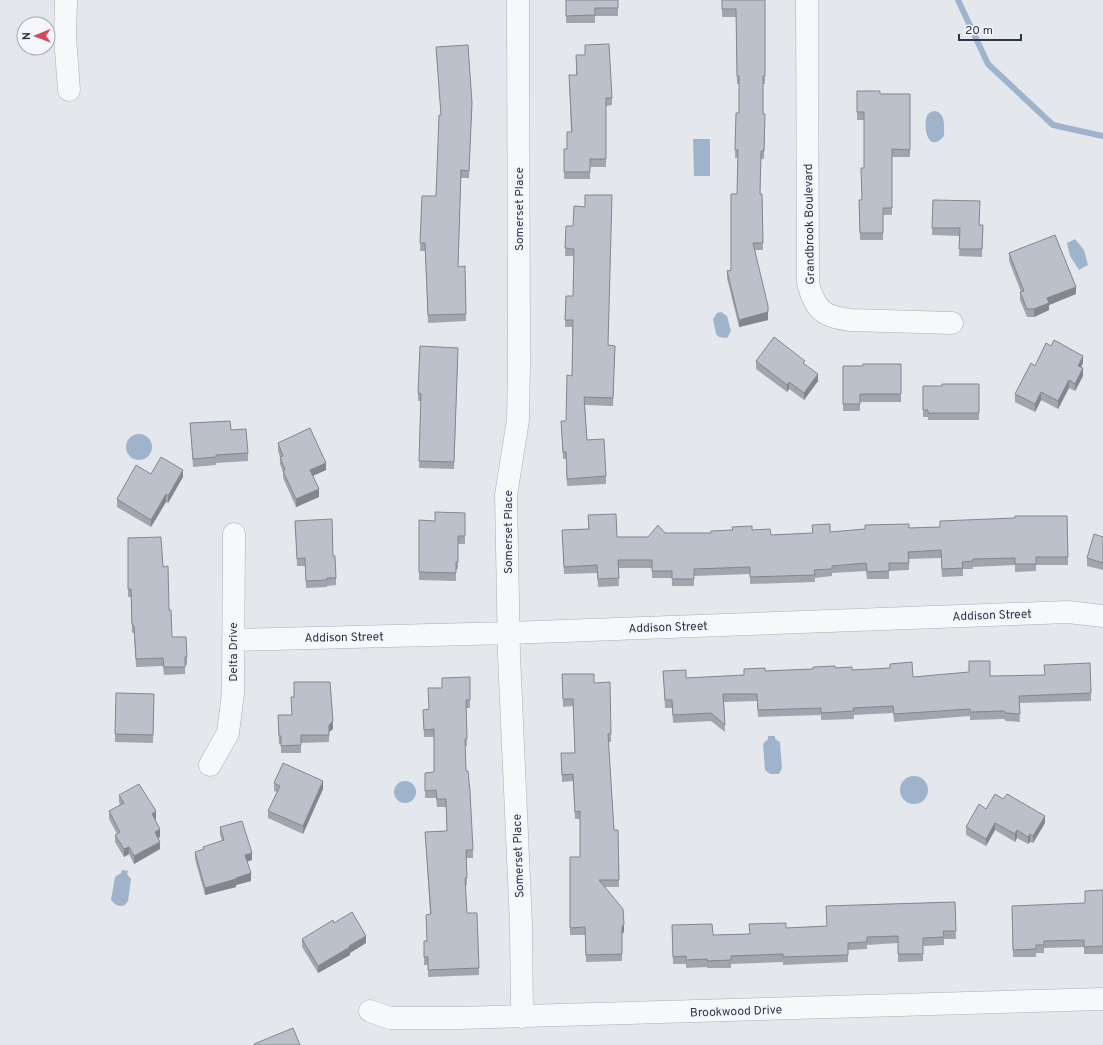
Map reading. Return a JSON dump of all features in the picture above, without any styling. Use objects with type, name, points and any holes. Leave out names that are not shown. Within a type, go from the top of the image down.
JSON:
[{"type":"street","points":[[66,0],[65,37],[69,90]]},
{"type":"street","name":"Somerset Place","points":[[518,0],[518,420],[506,494],[509,633],[521,925],[522,1017]]},
{"type":"street","name":"Grandbrook Boulevard","points":[[807,0],[808,283],[811,296],[817,306],[825,314],[835,318],[851,320],[952,323]]},
{"type":"street","name":"Delta Drive","points":[[210,765],[228,733],[233,693],[234,534]]},
{"type":"street","name":"Addison Street","points":[[233,640],[509,633],[1061,613],[1103,616]]},
{"type":"street","name":"Brookwood Drive","points":[[370,1011],[390,1018],[522,1017],[1103,999]]},
{"type":"water","points":[[936,111],[943,118],[944,136],[938,141],[933,142],[927,136],[926,118],[928,114]]},
{"type":"water","points":[[693,139],[710,139],[710,176],[694,176]]},
{"type":"water","points":[[1075,239],[1084,250],[1088,265],[1079,270],[1070,256],[1067,243]]},
{"type":"water","points":[[721,312],[727,316],[731,331],[727,338],[719,337],[716,334],[713,319],[717,313]]},
{"type":"water","points":[[139,434],[148,438],[152,447],[148,456],[139,460],[130,456],[126,447],[130,438]]},
{"type":"water","points":[[768,736],[775,736],[775,739],[780,742],[782,768],[779,774],[770,774],[765,770],[763,744],[768,739]]},
{"type":"water","points":[[914,776],[924,780],[928,790],[924,800],[914,804],[904,800],[900,790],[904,780]]},
{"type":"water","points":[[401,781],[409,781],[416,788],[416,796],[409,803],[401,803],[394,796],[394,788]]},
{"type":"water","points":[[122,870],[128,871],[127,874],[131,879],[128,901],[125,905],[119,906],[111,900],[115,877],[121,873]]},
{"type":"building","points":[[566,0],[618,0],[618,8],[595,8],[595,15],[566,16]]},
{"type":"building","points":[[722,0],[765,0],[765,76],[763,76],[763,114],[765,114],[764,151],[761,151],[760,194],[762,194],[763,243],[753,243],[768,306],[768,312],[739,320],[727,271],[731,270],[731,194],[737,194],[738,150],[735,150],[736,113],[739,113],[739,76],[737,76],[736,9],[722,9]]},
{"type":"building","points":[[609,44],[612,98],[606,98],[606,159],[590,159],[590,172],[564,172],[564,149],[567,149],[567,132],[572,132],[569,75],[577,75],[576,55],[585,55],[585,45]]},
{"type":"building","points":[[468,45],[472,103],[469,171],[461,170],[458,267],[465,266],[466,314],[428,315],[425,243],[420,243],[422,196],[436,196],[439,115],[441,115],[436,47]]},
{"type":"building","points":[[857,91],[880,91],[880,94],[910,94],[910,150],[892,149],[892,208],[883,208],[883,233],[860,233],[859,200],[862,200],[861,168],[864,168],[864,112],[857,112]]},
{"type":"building","points":[[585,195],[612,195],[608,345],[615,346],[613,398],[584,397],[587,440],[604,439],[606,476],[567,479],[566,452],[563,452],[561,421],[566,421],[567,375],[572,376],[573,320],[565,320],[566,296],[573,296],[574,249],[565,248],[566,226],[573,226],[574,206],[585,207]]},
{"type":"building","points":[[933,200],[980,201],[979,225],[983,225],[982,249],[959,249],[960,228],[932,228]]},
{"type":"building","points":[[1055,235],[1076,287],[1047,298],[1049,303],[1034,309],[1027,309],[1020,292],[1024,291],[1009,253]]},
{"type":"building","points":[[774,337],[805,361],[803,363],[818,374],[804,393],[789,382],[787,385],[756,361]]},
{"type":"building","points":[[1054,340],[1083,356],[1078,366],[1083,368],[1075,384],[1069,380],[1058,401],[1041,392],[1035,404],[1015,394],[1031,363],[1035,366],[1046,343],[1051,346]]},
{"type":"building","points":[[420,346],[458,348],[454,462],[419,461],[421,394],[418,393]]},
{"type":"building","points":[[863,364],[901,364],[901,394],[860,394],[860,404],[843,404],[843,366],[863,366]]},
{"type":"building","points":[[942,384],[979,384],[979,413],[928,413],[928,410],[923,410],[923,386],[942,386]]},
{"type":"building","points":[[230,421],[231,430],[246,429],[248,453],[216,455],[216,457],[193,459],[190,423]]},
{"type":"building","points":[[310,428],[326,463],[310,470],[319,489],[296,499],[283,471],[285,470],[280,457],[283,456],[278,443]]},
{"type":"building","points":[[161,457],[183,470],[168,496],[166,494],[151,520],[117,499],[136,465],[151,474]]},
{"type":"building","points":[[435,512],[465,513],[465,536],[458,536],[458,562],[456,562],[456,573],[419,572],[419,520],[435,521]]},
{"type":"building","points":[[616,514],[617,537],[648,537],[658,525],[665,533],[711,533],[711,531],[733,530],[732,527],[752,526],[752,530],[770,529],[771,535],[813,533],[812,525],[830,524],[830,532],[865,529],[865,525],[909,524],[909,528],[940,527],[940,521],[1015,518],[1015,516],[1067,516],[1068,557],[1036,557],[1036,564],[1015,564],[1015,558],[973,559],[973,561],[962,562],[963,568],[942,569],[941,550],[908,552],[909,563],[889,563],[889,571],[867,572],[866,563],[832,566],[832,569],[814,570],[815,575],[750,577],[750,567],[694,569],[694,579],[672,579],[672,571],[652,571],[652,560],[618,560],[619,578],[598,579],[597,565],[564,567],[562,530],[589,529],[588,515]]},
{"type":"building","points":[[332,519],[333,556],[335,556],[336,578],[306,581],[305,558],[297,559],[295,521]]},
{"type":"building","points":[[1094,534],[1103,537],[1103,563],[1087,558]]},
{"type":"building","points":[[161,537],[163,567],[168,566],[169,610],[171,610],[172,637],[186,637],[187,657],[185,657],[185,667],[164,667],[163,658],[136,659],[134,626],[132,624],[131,589],[128,589],[128,538]]},
{"type":"building","points":[[969,661],[990,661],[990,676],[1045,675],[1044,665],[1090,663],[1091,693],[1019,696],[1020,714],[1006,713],[1004,711],[970,712],[970,709],[894,714],[893,706],[853,708],[854,711],[821,713],[821,708],[758,710],[757,694],[723,694],[725,725],[711,713],[673,715],[672,700],[665,700],[663,671],[686,670],[686,678],[744,675],[744,669],[765,668],[765,671],[813,669],[813,667],[835,666],[835,668],[852,667],[852,670],[890,668],[890,664],[912,662],[913,677],[969,672]]},
{"type":"building","points":[[562,674],[594,674],[594,683],[610,682],[611,734],[608,734],[614,830],[618,830],[619,880],[599,880],[623,909],[624,924],[622,927],[622,954],[586,955],[585,927],[570,928],[570,857],[580,857],[580,811],[575,812],[573,774],[562,775],[561,753],[575,753],[573,699],[563,699]]},
{"type":"building","points":[[470,677],[470,700],[466,700],[467,739],[465,739],[466,771],[468,771],[470,791],[473,850],[466,850],[467,878],[465,878],[467,913],[477,913],[479,968],[428,970],[428,957],[424,957],[424,941],[427,941],[426,915],[431,914],[425,832],[447,831],[446,799],[437,799],[436,790],[425,791],[425,773],[434,772],[434,729],[424,730],[423,710],[429,709],[428,688],[442,688],[442,678]]},
{"type":"building","points":[[294,682],[330,682],[333,721],[329,725],[329,735],[301,735],[301,745],[281,746],[278,715],[292,715],[291,697],[294,697]]},
{"type":"building","points":[[116,693],[154,694],[153,735],[115,734]]},
{"type":"building","points":[[283,763],[323,781],[303,826],[268,811],[280,786],[274,783]]},
{"type":"building","points":[[139,784],[156,811],[152,814],[160,829],[155,832],[160,842],[134,856],[129,847],[124,849],[115,835],[120,832],[109,811],[124,803],[119,795]]},
{"type":"building","points":[[995,794],[1003,799],[1007,794],[1045,816],[1033,836],[1030,834],[1028,837],[1017,830],[1015,834],[995,823],[986,839],[966,827],[979,804],[986,809]]},
{"type":"building","points":[[242,821],[252,853],[245,855],[251,873],[205,888],[195,852],[204,849],[203,847],[224,840],[220,827]]},
{"type":"building","points":[[1103,890],[1103,946],[1084,947],[1084,940],[1044,941],[1044,945],[1036,945],[1036,949],[1013,950],[1012,906],[1085,903],[1085,891]]},
{"type":"building","points":[[955,902],[956,931],[943,931],[944,937],[923,938],[923,954],[898,954],[898,936],[867,937],[867,942],[848,943],[848,955],[783,957],[783,954],[731,956],[731,960],[707,961],[707,959],[686,960],[686,956],[673,957],[672,925],[712,924],[713,935],[750,934],[749,924],[786,923],[786,928],[827,926],[826,906]]},
{"type":"building","points":[[352,912],[366,936],[318,966],[302,939],[333,920],[334,923]]},
{"type":"building","points":[[293,1028],[300,1045],[254,1045],[254,1044]]},
{"type":"waterway","points":[[958,0],[988,64],[1053,125],[1103,136]]}]
